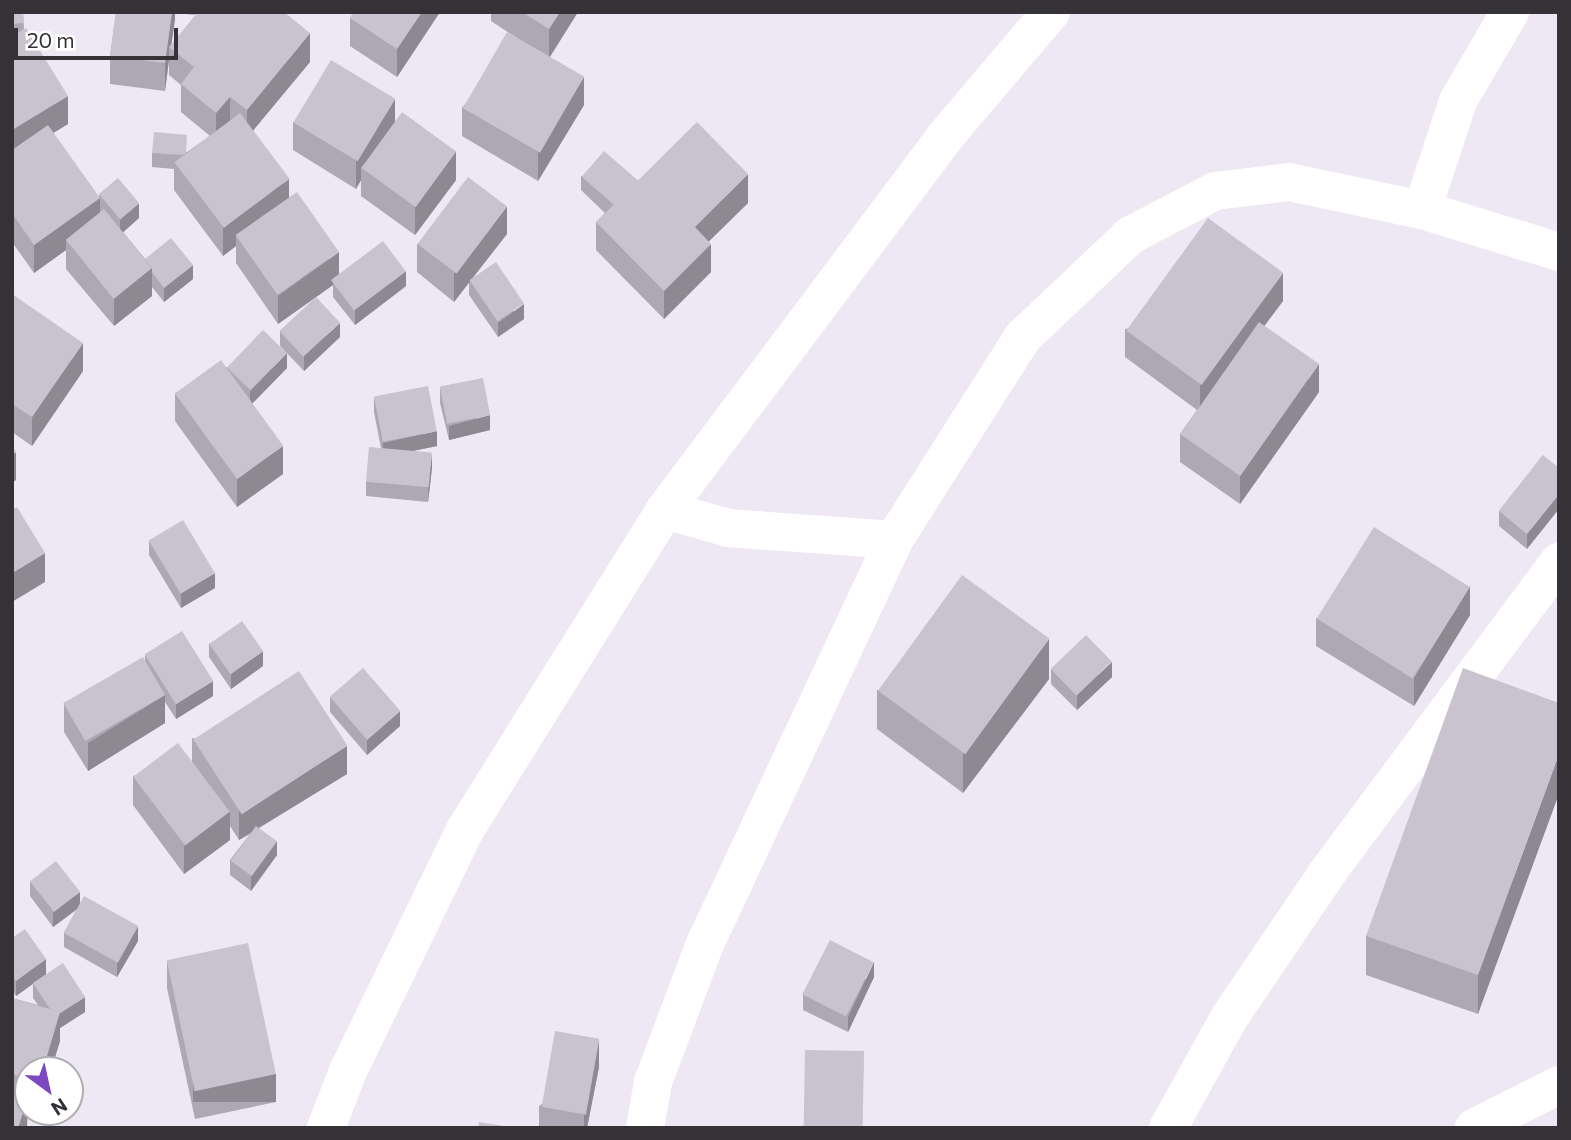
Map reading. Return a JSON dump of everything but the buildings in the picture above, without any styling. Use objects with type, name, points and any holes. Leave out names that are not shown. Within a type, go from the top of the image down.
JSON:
[{"type":"street","points":[[326,1128],[348,1071],[465,830],[665,510],[944,138],[1051,12]]},
{"type":"street","points":[[1422,210],[1458,101],[1510,12]]},
{"type":"street","points":[[645,1128],[653,1082],[705,944],[894,540],[1023,337],[1131,235],[1216,191],[1289,182],[1422,210],[1559,252]]},
{"type":"street","points":[[665,510],[728,528],[894,540]]},
{"type":"street","points":[[1168,1128],[1229,1018],[1327,873],[1559,562]]},
{"type":"street","points":[[1474,1128],[1559,1085]]}]
